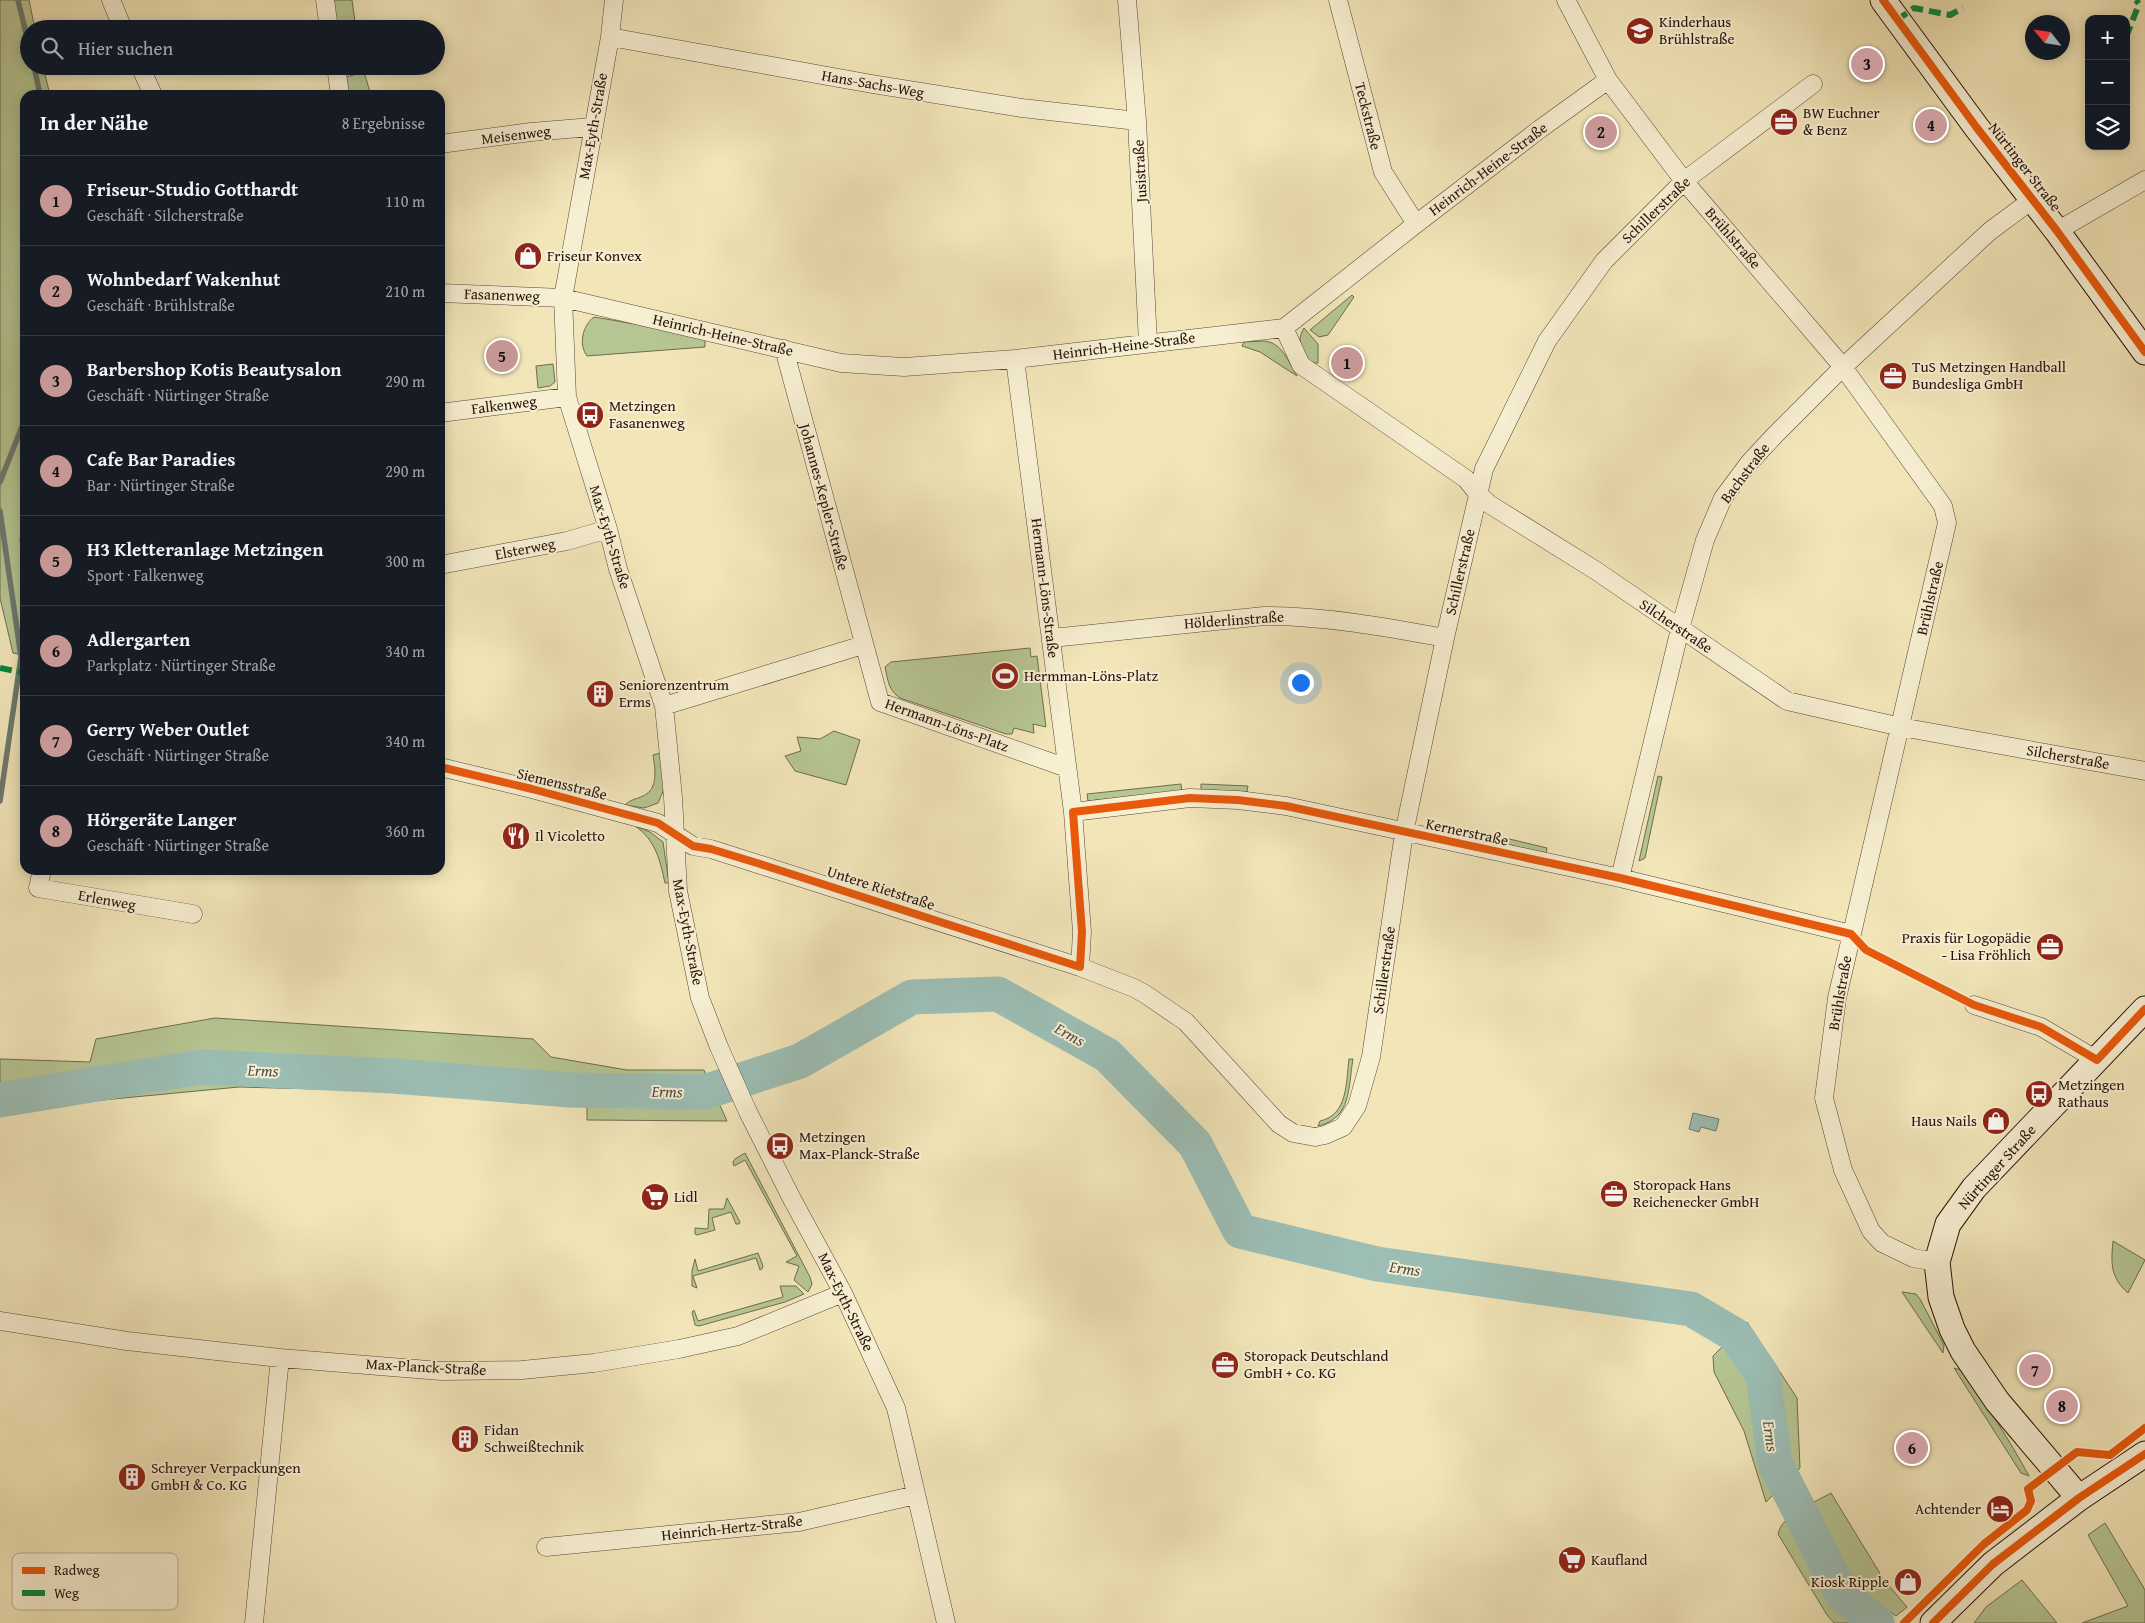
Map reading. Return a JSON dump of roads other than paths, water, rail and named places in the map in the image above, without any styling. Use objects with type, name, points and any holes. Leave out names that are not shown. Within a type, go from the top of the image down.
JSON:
[{"type":"main road","name":"Nürtinger Straße","points":[[1883,0],[2057,231],[2145,352]]},
{"type":"main road","name":"Nürtinger Straße","points":[[2079,1498],[1997,1400],[1963,1351],[1952,1330],[1941,1297],[1937,1262],[1948,1224],[1974,1188],[2145,1008]]},
{"type":"main road","points":[[1933,1623],[1993,1564],[2079,1498],[2145,1454]]},
{"type":"street","points":[[111,0],[119,20]]},
{"type":"street","points":[[325,0],[328,20]]},
{"type":"street","name":"Max-Eyth-Straße","points":[[614,0],[610,37],[592,127],[563,298],[567,397],[608,529],[618,569],[664,706],[678,892],[700,998],[719,1047],[748,1112],[792,1199],[844,1294],[896,1408],[946,1623]]},
{"type":"street","name":"Jusistraße","points":[[1127,0],[1137,121],[1148,343]]},
{"type":"street","name":"Teckstraße","points":[[1338,0],[1383,172],[1416,224]]},
{"type":"street","name":"Brühlstraße","points":[[1566,0],[1608,80],[1684,181],[1843,367],[1944,506],[1947,523],[1837,998],[1824,1098],[1843,1170],[1872,1231],[1882,1243],[1913,1258],[1937,1262]]},
{"type":"street","name":"Hans-Sachs-Weg","points":[[610,37],[881,86],[1022,108],[1137,121]]},
{"type":"street","points":[[144,75],[152,90]]},
{"type":"street","points":[[337,75],[339,90]]},
{"type":"street","name":"Heinrich-Heine-Straße","points":[[563,298],[841,363],[904,367],[1015,359],[1284,328],[1540,129],[1608,80]]},
{"type":"street","name":"Schillerstraße","points":[[1293,1133],[1315,1137],[1325,1135],[1343,1127],[1357,1106],[1372,1048],[1404,833],[1445,638],[1484,469],[1547,341],[1604,261],[1684,181],[1813,84]]},
{"type":"street","name":"Meisenweg","points":[[445,143],[531,132],[592,127]]},
{"type":"street","points":[[2057,231],[2145,180]]},
{"type":"street","name":"Bachstraße","points":[[1620,878],[1680,629],[1705,540],[1723,498],[1749,462],[1843,367],[1990,231],[2032,200]]},
{"type":"street","name":"Fasanenweg","points":[[445,293],[563,298]]},
{"type":"street","name":"Silcherstraße","points":[[1284,328],[1300,365],[1466,479],[1478,494],[1595,570],[1787,700],[1901,727],[2145,771]]},
{"type":"street","name":"Johannes-Kepler-Straße","points":[[784,349],[820,475],[863,645]]},
{"type":"street","name":"Hermann-Löns-Straße","points":[[1015,359],[1073,812],[1082,932],[1080,967]]},
{"type":"street","name":"Falkenweg","points":[[445,412],[567,397]]},
{"type":"street","name":"Elsterweg","points":[[445,563],[559,543],[608,529]]},
{"type":"street","name":"Hölderlinstraße","points":[[1052,638],[1272,616],[1297,616],[1367,624],[1445,638]]},
{"type":"street","points":[[664,706],[863,645]]},
{"type":"street","name":"Hermann-Löns-Platz","points":[[863,645],[880,702],[1068,768]]},
{"type":"street","name":"Siemensstraße","points":[[445,769],[532,789],[658,823],[675,834]]},
{"type":"street","name":"Kernerstraße","points":[[1073,812],[1190,798],[1238,800],[1286,806],[1404,833],[1620,878],[1851,934]]},
{"type":"street","name":"Untere Rietstraße","points":[[675,834],[693,846],[710,849],[807,879],[1080,967],[1146,994],[1186,1022],[1279,1124],[1293,1133]]},
{"type":"street","name":"Erlenweg","points":[[41,875],[38,888],[193,914]]},
{"type":"street","points":[[1974,1005],[2041,1027],[2097,1060]]},
{"type":"street","name":"Max-Planck-Straße","points":[[0,1321],[127,1341],[280,1358],[442,1371],[522,1370],[594,1363],[679,1349],[738,1336],[844,1294]]},
{"type":"street","points":[[254,1623],[280,1358]]},
{"type":"street","name":"Heinrich-Hertz-Straße","points":[[546,1547],[799,1522],[916,1494]]},
{"type":"water","points":[[1693,1113],[1719,1119],[1716,1131],[1701,1127],[1699,1132],[1689,1129]]},
{"type":"waterway","points":[[18,0],[23,20]]},
{"type":"waterway","points":[[36,75],[39,90]]},
{"type":"waterway","points":[[0,482],[20,432]]},
{"type":"waterway","points":[[0,511],[20,650]]},
{"type":"waterway","points":[[0,801],[20,664]]},
{"type":"waterway","name":"Erms","points":[[0,1100],[201,1067],[393,1076],[570,1090],[705,1092],[800,1061],[912,997],[998,994],[1107,1055],[1195,1144],[1240,1231],[1377,1264],[1691,1309],[1735,1335],[1763,1376],[1775,1463],[1843,1596],[1877,1623]]},
{"type":"place","name":"Kinderhaus Brühlstraße","points":[[1640,31]]},
{"type":"place","name":"Barbershop Kotis Beautysalon","points":[[1867,64]]},
{"type":"place","name":"BW Euchner & Benz","points":[[1784,122]]},
{"type":"place","name":"Cafe Bar Paradies","points":[[1931,125]]},
{"type":"place","name":"Wohnbedarf Wakenhut","points":[[1601,132]]},
{"type":"place","name":"Friseur Konvex","points":[[528,256]]},
{"type":"place","name":"H3 Kletteranlage Metzingen","points":[[502,356]]},
{"type":"place","name":"Friseur-Studio Gotthardt","points":[[1347,363]]},
{"type":"place","name":"TuS Metzingen Handball Bundesliga GmbH","points":[[1893,376]]},
{"type":"place","name":"Metzingen Fasanenweg","points":[[590,415]]},
{"type":"place","name":"Hermman-Löns-Platz","points":[[1005,676]]},
{"type":"place","name":"Seniorenzentrum Erms","points":[[600,694]]},
{"type":"place","name":"Il Vicoletto","points":[[516,836]]},
{"type":"place","name":"Praxis für Logopädie - Lisa Fröhlich","points":[[2050,947]]},
{"type":"place","name":"Metzingen Rathaus","points":[[2039,1094]]},
{"type":"place","name":"Haus Nails","points":[[1996,1121]]},
{"type":"place","name":"Metzingen Max-Planck-Straße","points":[[780,1146]]},
{"type":"place","name":"Storopack Hans Reichenecker GmbH","points":[[1614,1194]]},
{"type":"place","name":"Lidl","points":[[655,1197]]},
{"type":"place","name":"Storopack Deutschland GmbH + Co. KG","points":[[1225,1365]]},
{"type":"place","name":"Gerry Weber Outlet","points":[[2035,1370]]},
{"type":"place","name":"Hörgeräte Langer","points":[[2062,1406]]},
{"type":"place","name":"Fidan Schweißtechnik","points":[[465,1439]]},
{"type":"place","name":"Adlergarten","points":[[1912,1448]]},
{"type":"place","name":"Schreyer Verpackungen GmbH & Co. KG","points":[[132,1477]]},
{"type":"place","name":"Achtender","points":[[2000,1509]]},
{"type":"place","name":"Kaufland","points":[[1572,1560]]},
{"type":"place","name":"Kiosk Ripple","points":[[1908,1582]]}]
